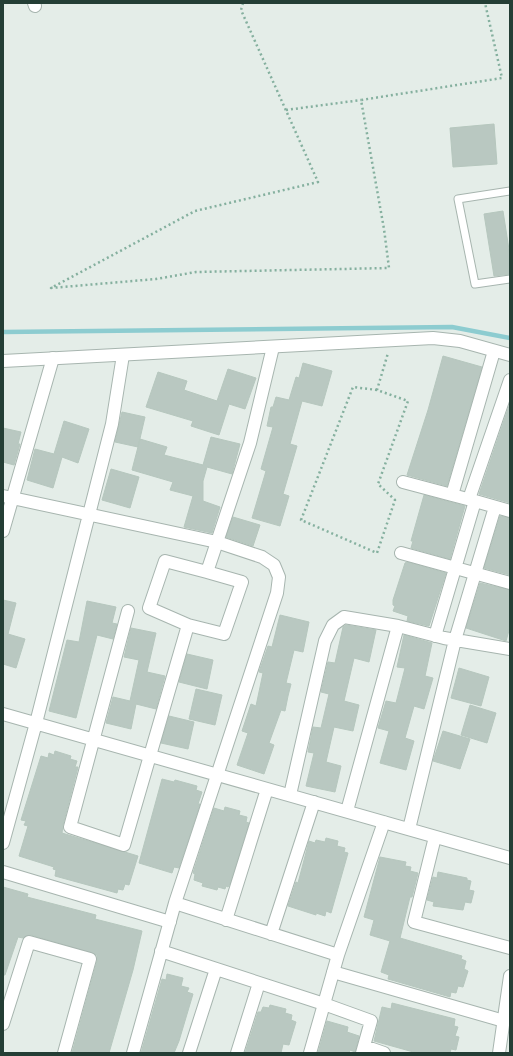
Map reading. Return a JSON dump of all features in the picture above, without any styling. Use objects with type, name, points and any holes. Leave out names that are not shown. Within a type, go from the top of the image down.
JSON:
[{"type":"street","points":[[3,361],[433,338],[460,341],[510,355]]},
{"type":"street","points":[[207,572],[250,443],[273,347]]},
{"type":"street","points":[[452,495],[494,350]]},
{"type":"street","points":[[3,843],[90,515],[112,424],[123,355]]},
{"type":"street","points":[[3,531],[8,498],[53,358]]},
{"type":"street","points":[[435,636],[455,569],[472,500],[510,380]]},
{"type":"street","points":[[403,482],[510,511]]},
{"type":"street","points":[[8,498],[217,542],[262,557],[274,565],[279,577],[277,593],[175,903],[133,1053]]},
{"type":"street","points":[[409,829],[455,640],[495,507]]},
{"type":"street","points":[[401,553],[510,583]]},
{"type":"street","points":[[165,561],[242,582],[224,634],[188,625],[149,608],[165,561]]},
{"type":"street","points":[[128,611],[70,827],[124,845],[188,625]]},
{"type":"street","points":[[290,795],[325,641],[333,625],[344,617],[398,626],[455,640],[510,649]]},
{"type":"street","points":[[347,811],[398,626]]},
{"type":"street","points":[[3,714],[510,858]]},
{"type":"street","points":[[226,920],[267,789]]},
{"type":"street","points":[[271,934],[314,802]]},
{"type":"street","points":[[310,1053],[338,955],[384,822]]},
{"type":"street","points":[[435,836],[414,922],[510,948]]},
{"type":"street","points":[[3,872],[170,922]]},
{"type":"street","points":[[175,903],[338,955]]},
{"type":"street","points":[[3,1024],[29,942],[90,959],[64,1053]]},
{"type":"street","points":[[161,952],[324,1004],[371,1021],[363,1050],[384,1053]]},
{"type":"street","points":[[189,1053],[216,969]]},
{"type":"street","points":[[333,972],[504,1021]]},
{"type":"street","points":[[500,1053],[510,976]]},
{"type":"street","points":[[237,1053],[259,983]]},
{"type":"lane","points":[[510,191],[458,199],[474,284],[510,279]]},
{"type":"path","points":[[243,3],[241,10],[318,182],[194,211],[51,288],[156,279],[196,272],[389,268],[384,229],[361,100]]},
{"type":"path","points":[[286,110],[502,78],[485,3]]},
{"type":"path","points":[[377,390],[392,341]]},
{"type":"path","points":[[353,387],[377,390],[408,401],[378,484],[395,500],[377,553],[301,520],[353,387]]},
{"type":"building","points":[[494,124],[497,164],[453,167],[450,128]]},
{"type":"building","points":[[503,211],[510,256],[510,274],[494,276],[484,214]]},
{"type":"building","points":[[443,356],[482,367],[447,486],[407,475],[428,410]]},
{"type":"building","points":[[303,363],[332,371],[322,406],[302,401],[290,444],[297,446],[283,494],[289,496],[280,526],[252,518],[266,471],[261,469],[273,427],[267,426],[271,407],[273,407],[276,397],[289,400],[296,377],[299,378]]},
{"type":"building","points":[[228,369],[256,378],[245,409],[229,404],[219,435],[191,426],[193,421],[146,407],[158,372],[187,381],[184,390],[217,401]]},
{"type":"building","points":[[510,403],[510,503],[479,494]]},
{"type":"building","points":[[122,412],[145,417],[138,447],[115,442]]},
{"type":"building","points":[[64,421],[89,429],[78,463],[62,457],[53,488],[27,480],[35,449],[54,454]]},
{"type":"building","points":[[3,428],[21,432],[18,444],[20,444],[14,465],[3,462]]},
{"type":"building","points":[[211,437],[240,444],[232,474],[207,467],[203,481],[203,501],[220,507],[212,533],[184,527],[193,496],[170,490],[173,482],[132,470],[140,439],[167,447],[164,455],[203,465]]},
{"type":"building","points":[[111,469],[139,477],[130,508],[102,500]]},
{"type":"building","points":[[424,495],[465,506],[450,559],[411,548],[413,541],[411,541]]},
{"type":"building","points":[[500,516],[510,518],[510,575],[484,568]]},
{"type":"building","points":[[233,517],[260,525],[253,546],[226,537]]},
{"type":"building","points":[[407,562],[446,573],[429,626],[407,621],[408,616],[393,611],[395,606],[393,605],[393,600],[405,563]]},
{"type":"building","points":[[480,583],[510,590],[510,627],[506,641],[466,628]]},
{"type":"building","points":[[3,600],[16,603],[8,634],[25,639],[16,668],[3,664]]},
{"type":"building","points":[[87,601],[116,607],[112,623],[117,624],[113,639],[97,635],[76,718],[49,711],[67,640],[79,642]]},
{"type":"building","points":[[280,615],[309,622],[303,652],[294,650],[286,683],[291,684],[285,711],[281,710],[269,743],[274,745],[264,774],[237,765],[248,733],[242,731],[251,704],[256,706],[263,673],[259,672],[268,646],[272,647]]},
{"type":"building","points":[[346,625],[376,630],[369,662],[354,658],[344,701],[359,705],[353,731],[334,727],[326,762],[341,766],[335,792],[306,786],[314,753],[308,752],[313,727],[321,728],[329,694],[321,692],[328,662],[335,663],[343,627]]},
{"type":"building","points":[[131,628],[156,633],[147,672],[165,676],[156,709],[136,704],[131,729],[106,723],[113,697],[130,701],[139,660],[124,657]]},
{"type":"building","points":[[404,635],[432,643],[425,676],[433,678],[424,709],[414,706],[405,738],[414,741],[406,770],[380,763],[389,731],[378,728],[386,701],[396,703],[405,668],[397,667]]},
{"type":"building","points":[[187,654],[213,660],[207,689],[179,682]]},
{"type":"building","points":[[459,668],[489,677],[481,706],[451,698]]},
{"type":"building","points":[[196,689],[222,695],[215,725],[189,719]]},
{"type":"building","points":[[470,705],[496,713],[487,743],[461,735]]},
{"type":"building","points":[[169,716],[194,722],[188,749],[161,743]]},
{"type":"building","points":[[443,731],[470,739],[460,769],[433,761]]},
{"type":"building","points":[[55,751],[71,756],[70,759],[77,761],[75,767],[78,767],[62,833],[138,856],[129,885],[125,884],[123,890],[118,889],[117,893],[55,876],[56,870],[53,869],[54,867],[19,856],[28,826],[24,825],[26,821],[21,820],[41,756],[48,758],[49,753],[54,755]]},
{"type":"building","points":[[162,779],[174,782],[175,780],[197,786],[196,790],[202,792],[198,804],[200,804],[179,868],[174,867],[172,873],[139,863]]},
{"type":"building","points":[[225,807],[240,811],[239,815],[247,817],[246,822],[249,823],[230,884],[228,887],[226,886],[225,889],[218,887],[217,890],[202,886],[203,883],[194,880],[195,874],[193,873],[214,808],[224,811]]},
{"type":"building","points":[[326,838],[338,841],[337,846],[345,848],[344,852],[348,853],[331,913],[326,911],[325,916],[316,913],[316,915],[288,906],[296,882],[298,883],[309,841],[315,843],[316,840],[325,842]]},
{"type":"building","points":[[380,857],[406,862],[405,866],[411,867],[410,871],[418,873],[412,897],[410,897],[400,938],[462,956],[461,959],[466,961],[464,969],[468,971],[463,987],[458,986],[456,993],[451,992],[450,997],[388,979],[389,975],[381,972],[390,941],[370,935],[374,920],[364,917]]},
{"type":"building","points":[[438,872],[467,878],[467,880],[471,881],[469,890],[474,891],[471,903],[465,902],[463,910],[433,906],[434,902],[427,900],[433,877],[437,878]]},
{"type":"building","points":[[3,887],[28,894],[27,897],[96,915],[95,919],[142,931],[133,970],[109,1053],[72,1053],[97,961],[97,955],[31,935],[23,938],[18,937],[5,975],[3,975]]},
{"type":"building","points":[[167,974],[183,978],[181,986],[189,988],[187,992],[193,994],[179,1041],[174,1053],[141,1053],[162,979],[166,980]]},
{"type":"building","points":[[392,1003],[455,1019],[454,1026],[458,1027],[455,1036],[459,1037],[456,1050],[451,1049],[450,1053],[417,1053],[374,1041],[382,1007],[391,1009]]},
{"type":"building","points":[[270,1005],[286,1009],[285,1013],[292,1015],[291,1020],[296,1022],[289,1045],[283,1044],[281,1053],[245,1053],[258,1012],[261,1012],[263,1007],[269,1008]]},
{"type":"building","points":[[327,1021],[348,1027],[347,1032],[359,1036],[355,1052],[350,1050],[349,1053],[318,1053]]},
{"type":"waterway","points":[[3,332],[452,327],[510,338]]}]
